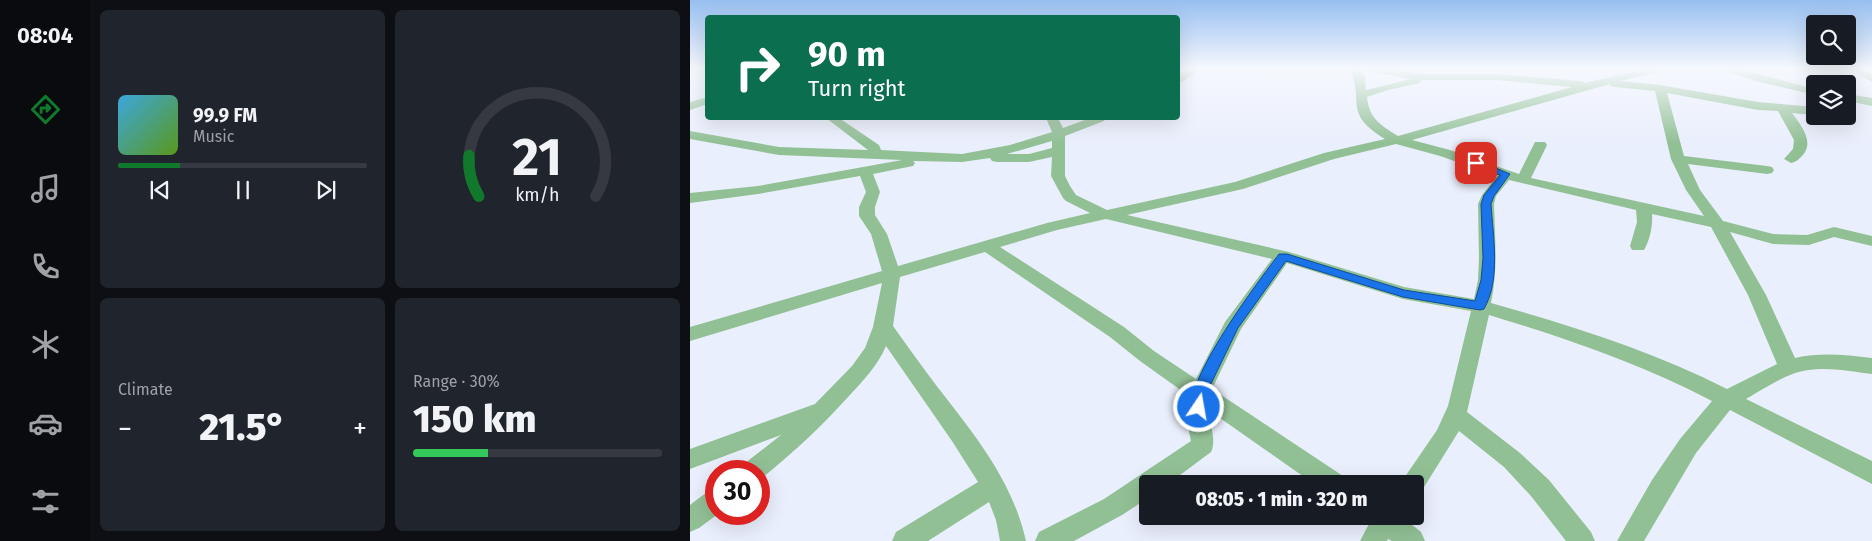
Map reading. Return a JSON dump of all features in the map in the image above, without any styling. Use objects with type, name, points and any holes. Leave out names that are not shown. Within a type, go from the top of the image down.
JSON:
[{"type":"street","points":[[1366,93],[1361,95],[1362,108],[1367,120],[1396,140],[1445,153],[1514,177],[1783,241],[1809,240],[1834,232],[1870,236]]},
{"type":"street","points":[[690,334],[1053,226],[1238,186],[1329,156],[1396,140],[1562,93]]},
{"type":"street","points":[[1661,93],[1678,159],[1693,190],[1717,224],[1757,295],[1789,367]]},
{"type":"street","points":[[1691,93],[1783,109],[1806,110]]},
{"type":"street","points":[[1856,99],[1872,102]]},
{"type":"street","points":[[690,106],[705,101]]},
{"type":"street","points":[[1783,109],[1797,131],[1801,142],[1800,150],[1791,158]]},
{"type":"street","points":[[835,120],[874,148],[875,154]]},
{"type":"street","points":[[1053,120],[1059,133],[1058,172],[1063,186],[1072,198],[1103,214],[1283,256],[1403,293],[1480,306],[1527,319],[1624,353],[1694,382],[1872,473]]},
{"type":"street","points":[[963,158],[1020,145],[1095,120]]},
{"type":"street","points":[[690,135],[765,150],[825,154],[875,154],[936,158],[1029,158],[1058,151]]},
{"type":"street","points":[[1418,475],[1445,436],[1459,406],[1487,280],[1486,204],[1489,195],[1514,177],[1540,145]]},
{"type":"street","points":[[690,198],[758,190],[936,158]]},
{"type":"street","points":[[1029,158],[1058,172]]},
{"type":"street","points":[[1678,159],[1767,170]]},
{"type":"street","points":[[767,460],[798,435],[859,372],[874,350],[883,327],[892,274],[880,234],[867,216],[867,207],[873,192],[865,171]]},
{"type":"street","points":[[1638,246],[1645,222],[1643,207]]},
{"type":"street","points":[[986,245],[1117,332],[1148,356],[1321,475]]},
{"type":"street","points":[[1161,475],[1203,446],[1198,422],[1200,392],[1232,327],[1283,256]]},
{"type":"street","points":[[883,327],[969,445],[993,486],[1012,532],[1013,541]]},
{"type":"street","points":[[1630,541],[1688,446],[1726,399],[1789,367],[1812,362],[1840,362],[1872,366]]},
{"type":"street","points":[[690,459],[823,410]]},
{"type":"street","points":[[1454,415],[1512,460],[1540,488],[1582,541]]},
{"type":"street","points":[[905,541],[993,486]]},
{"type":"street","points":[[1048,541],[1113,507],[1139,490]]},
{"type":"street","points":[[690,520],[705,508]]},
{"type":"street","points":[[1384,525],[1412,541]]},
{"type":"route","points":[[1199,407],[1200,392],[1232,327],[1283,256],[1403,293],[1480,306],[1487,280],[1486,204],[1489,195],[1506,174],[1476,163]]}]
